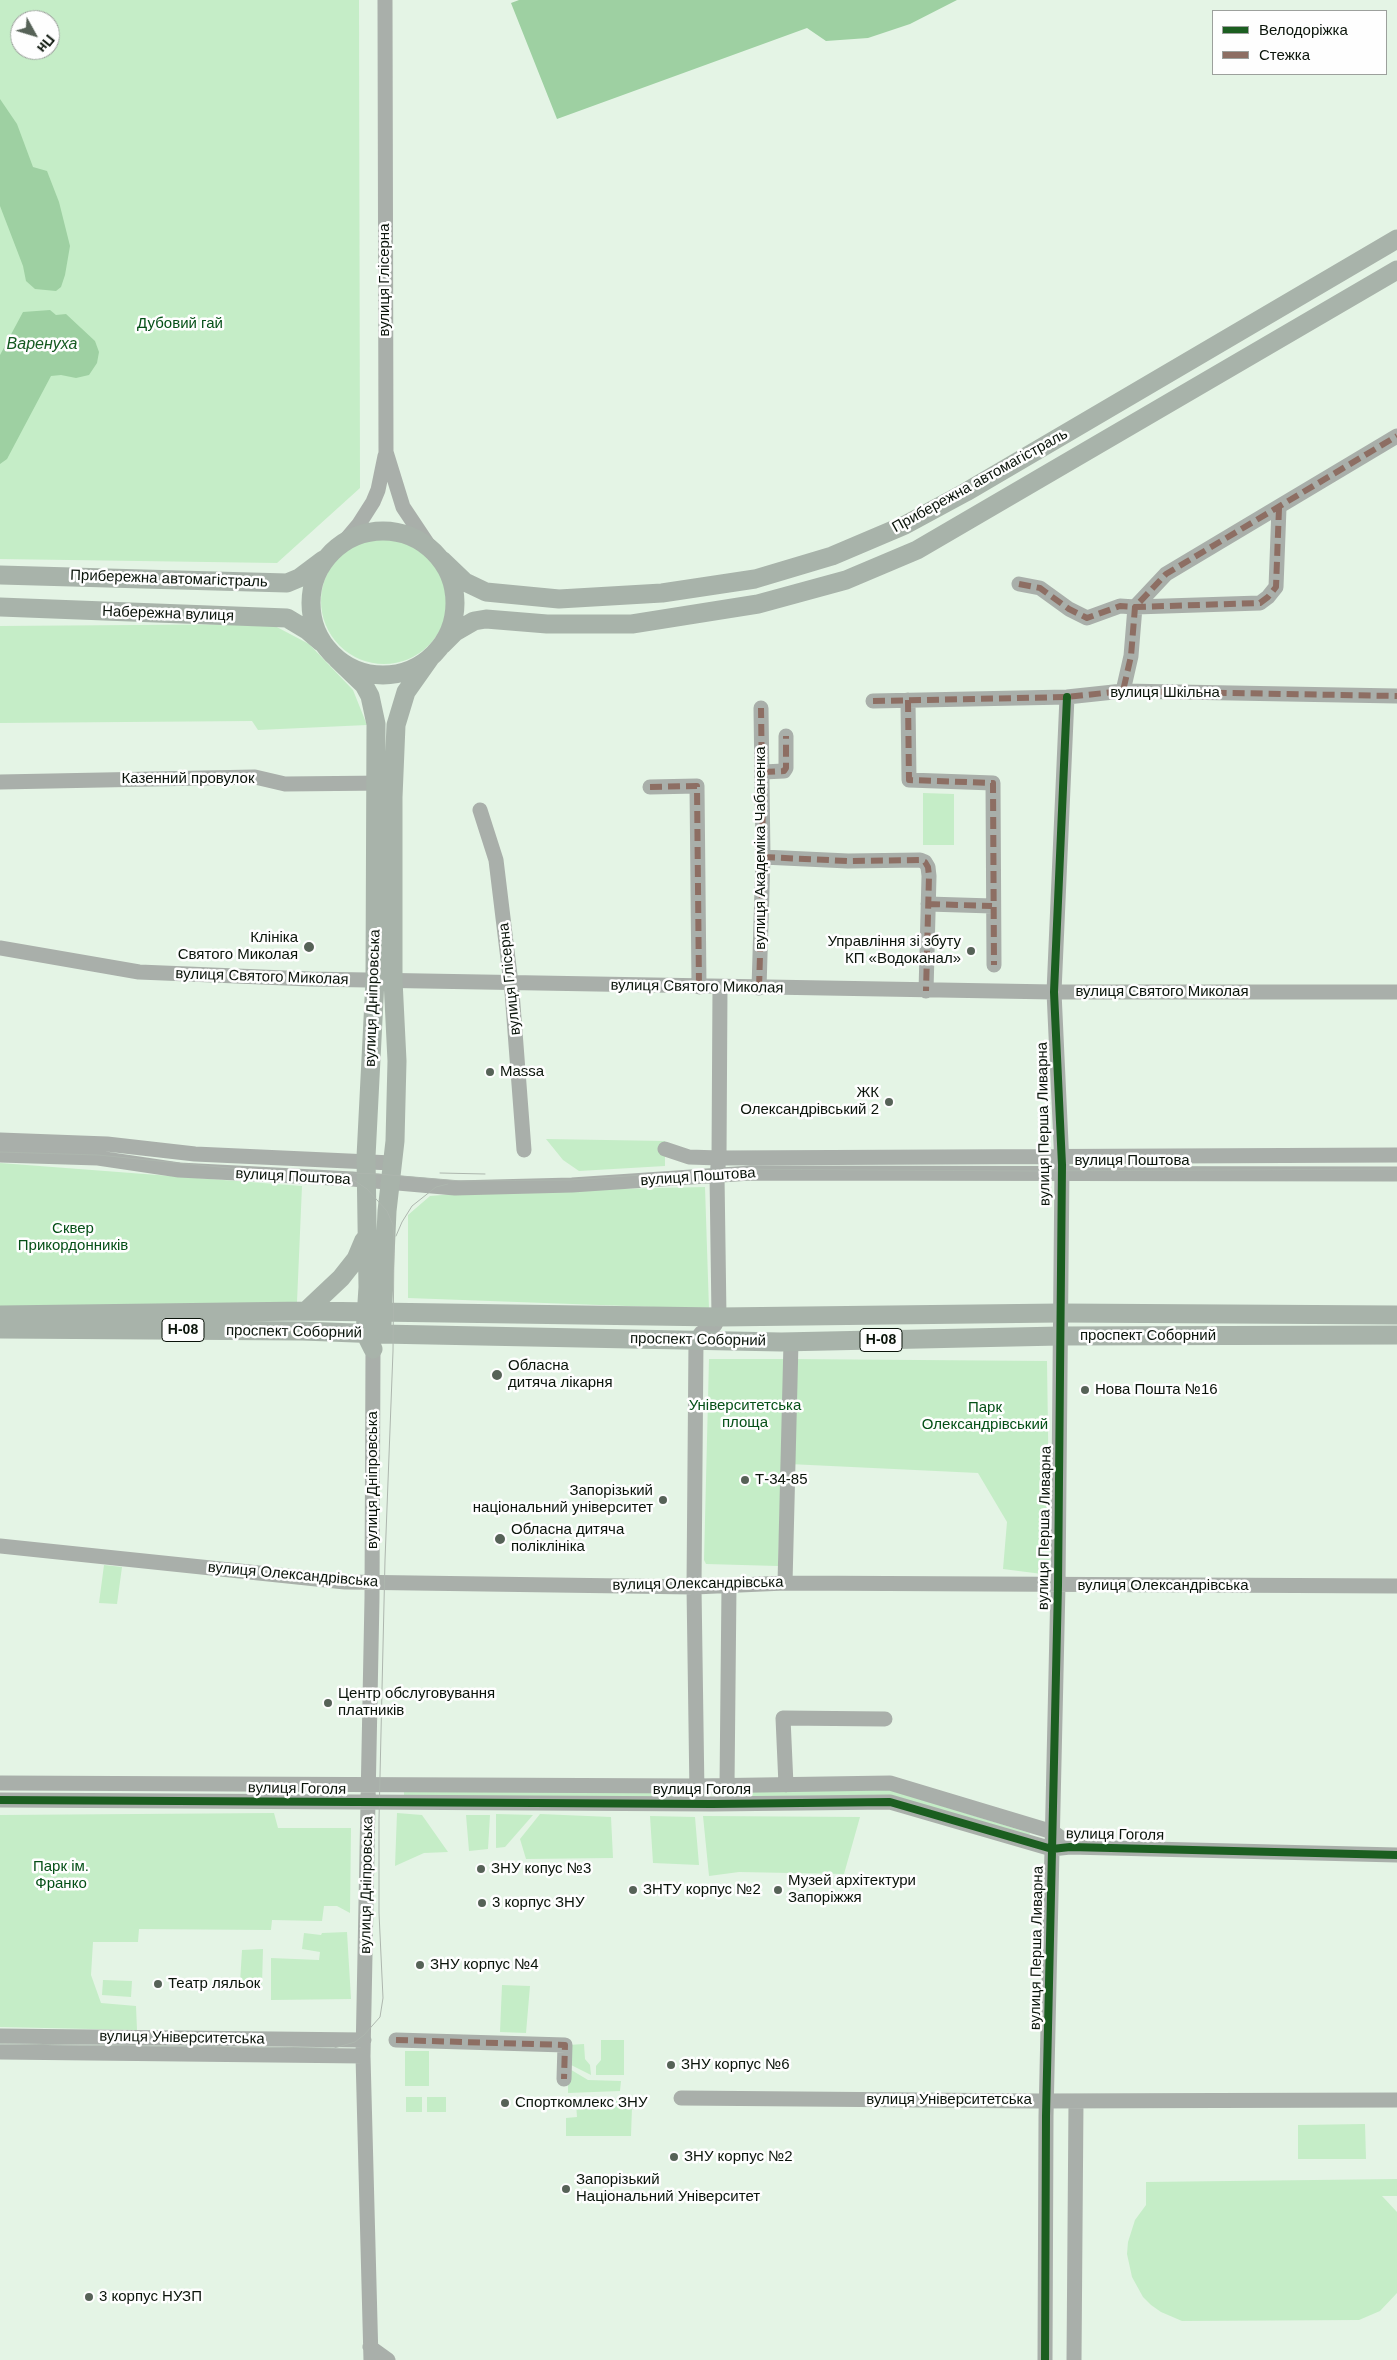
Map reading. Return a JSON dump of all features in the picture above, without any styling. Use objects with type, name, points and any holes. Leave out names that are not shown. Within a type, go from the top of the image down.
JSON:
[{"type":"main road","name":"Прибережна автомагістраль","points":[[0,575],[287,582],[299,578],[357,536],[372,532],[388,531],[411,537],[436,555],[465,582],[486,592],[559,599],[636,596],[765,576],[832,556],[905,525],[966,492],[1397,239]]},
{"type":"main road","name":"Прибережна автомагістраль","points":[[331,653],[351,668],[367,673],[383,675],[400,673],[416,667],[455,632],[474,620],[486,619],[548,624],[632,624],[758,604],[846,580],[917,550],[1397,270]]},
{"type":"main road","points":[[331,653],[317,632],[312,616],[311,600],[314,583],[320,568],[337,549]]},
{"type":"main road","points":[[436,555],[453,585],[455,612],[450,629],[436,651]]},
{"type":"main road","points":[[676,591],[664,602],[665,611],[677,618]]},
{"type":"main road","points":[[632,624],[647,614],[647,604],[636,596]]},
{"type":"main road","name":"Набережна вулиця","points":[[0,607],[287,618],[307,630],[331,653]]},
{"type":"main road","name":"вулиця Дніпровська","points":[[374,1312],[366,1234],[367,1171],[384,980],[396,725],[400,708],[414,679],[436,651]]},
{"type":"main road","name":"вулиця Дніпровська","points":[[331,653],[364,685],[370,696],[376,724],[375,782],[384,980],[397,1061],[394,1152],[374,1312],[373,1339]]},
{"type":"main road","points":[[306,1311],[325,1295],[351,1266],[366,1234]]},
{"type":"main road","name":"проспект Соборний","points":[[0,1315],[306,1311],[719,1316],[1397,1315]]},
{"type":"main road","name":"проспект Соборний","points":[[0,1330],[303,1330],[373,1339],[791,1342],[1060,1336],[1397,1335]]},
{"type":"street","name":"вулиця Глісерна","points":[[385,0],[386,452],[403,507],[436,555]]},
{"type":"street","points":[[1123,691],[1131,656],[1135,607],[1166,574],[1397,436]]},
{"type":"street","points":[[337,549],[359,524],[373,502],[378,490],[386,452]]},
{"type":"street","points":[[1019,584],[1040,588],[1069,609],[1087,618],[1120,606],[1260,602],[1268,597],[1276,587],[1279,508]]},
{"type":"street","name":"вулиця Шкільна","points":[[873,701],[1067,698],[1123,691],[1397,696]]},
{"type":"street","name":"вулиця Перша Ливарна","points":[[1045,2360],[1052,1849],[1058,1585],[1060,1336],[1061,1158],[1054,992],[1067,698]]},
{"type":"street","points":[[908,700],[909,780],[993,783],[992,906],[994,965]]},
{"type":"street","name":"вулиця Академіка Чабаненка","points":[[759,988],[763,858],[761,708]]},
{"type":"street","points":[[763,772],[784,771],[786,768],[786,736]]},
{"type":"street","name":"Казенний провулок","points":[[0,782],[255,777],[285,784],[394,783]]},
{"type":"street","points":[[650,787],[697,786],[699,987]]},
{"type":"street","name":"вулиця Глісерна","points":[[480,810],[496,860],[511,984],[524,1150]]},
{"type":"street","points":[[763,858],[848,861],[920,860],[925,862],[928,867],[926,991]]},
{"type":"street","points":[[928,904],[992,906]]},
{"type":"street","name":"вулиця Святого Миколая","points":[[0,948],[139,972],[511,984],[926,991],[1397,992]]},
{"type":"street","points":[[698,1804],[694,1587],[696,1340],[701,1333],[715,1326],[719,1316],[717,1174],[719,1158],[720,987]]},
{"type":"street","name":"вулиця Поштова","points":[[0,1140],[108,1144],[367,1171],[390,1183],[455,1188],[563,1186],[751,1172],[1397,1174]]},
{"type":"street","name":"вулиця Поштова","points":[[665,1149],[689,1157],[719,1158],[1397,1156]]},
{"type":"street","name":"вулиця Поштова","points":[[0,1154],[98,1158],[179,1170],[367,1171],[392,1163]]},
{"type":"street","name":"вулиця Дніпровська","points":[[370,2354],[364,2040],[372,1582],[373,1339]]},
{"type":"street","points":[[785,1583],[791,1342]]},
{"type":"street","name":"вулиця Олександрівська","points":[[0,1546],[317,1579],[372,1582],[694,1587],[785,1583],[1397,1586]]},
{"type":"street","points":[[727,1786],[729,1586]]},
{"type":"street","points":[[786,1784],[783,1718],[885,1720]]},
{"type":"street","name":"вулиця Гоголя","points":[[0,1784],[727,1786],[890,1783],[1053,1832],[1070,1847]]},
{"type":"street","name":"вулиця Гоголя","points":[[0,1800],[698,1804],[890,1802],[1052,1849],[1070,1847],[1397,1855]]},
{"type":"street","name":"вулиця Університетська","points":[[0,2036],[364,2040]]},
{"type":"street","points":[[396,2040],[565,2045],[564,2079]]},
{"type":"street","name":"вулиця Університетська","points":[[0,2052],[364,2056]]},
{"type":"street","name":"вулиця Університетська","points":[[681,2098],[1048,2101],[1397,2100]]},
{"type":"street","points":[[1074,2360],[1076,2101]]},
{"type":"street","points":[[370,2354],[388,2360]]},
{"type":"green space","name":"Дубовий гай","points":[[0,0],[359,0],[360,488],[277,563],[0,559]]},
{"type":"green space","points":[[384,538],[408,543],[428,557],[442,577],[447,601],[442,625],[428,645],[408,659],[384,664],[360,659],[340,645],[326,625],[321,601],[326,577],[340,557],[360,543]]},
{"type":"green space","points":[[271,624],[309,644],[353,690],[367,725],[258,730],[252,721],[0,723],[0,626]]},
{"type":"green space","points":[[923,793],[954,794],[954,845],[923,845]]},
{"type":"green space","points":[[546,1139],[665,1141],[665,1166],[579,1171],[563,1160]]},
{"type":"green space","name":"Сквер Прикордонників","points":[[0,1163],[302,1186],[297,1302],[0,1309]]},
{"type":"green space","points":[[705,1187],[709,1309],[408,1298],[408,1215],[430,1196],[477,1192]]},
{"type":"green space","name":"Університетська площа","points":[[709,1359],[785,1359],[778,1566],[706,1564],[704,1560]]},
{"type":"green space","name":"Парк Олександрівський","points":[[791,1359],[1047,1361],[1050,1575],[1003,1569],[1007,1522],[978,1473],[789,1464]]},
{"type":"green space","points":[[104,1565],[122,1567],[117,1604],[99,1603]]},
{"type":"green space","points":[[692,1790],[692,1798],[404,1800],[404,1792]]},
{"type":"green space","points":[[890,1790],[1030,1833],[1029,1836],[889,1797],[744,1799],[743,1791]]},
{"type":"green space","name":"Парк ім. Франко","points":[[274,1813],[278,1828],[351,1828],[350,1913],[337,1906],[324,1906],[322,1921],[272,1920],[271,1930],[139,1929],[138,1942],[93,1942],[91,1975],[101,2003],[136,2006],[137,2030],[0,2027],[0,1815]]},
{"type":"green space","points":[[397,1813],[422,1815],[448,1852],[424,1853],[395,1866]]},
{"type":"green space","points":[[496,1814],[533,1815],[505,1847],[496,1848]]},
{"type":"green space","points":[[540,1814],[611,1817],[613,1858],[526,1859],[520,1839]]},
{"type":"green space","points":[[466,1815],[490,1815],[488,1849],[469,1851]]},
{"type":"green space","points":[[650,1816],[695,1817],[699,1865],[653,1863]]},
{"type":"green space","points":[[703,1816],[860,1817],[844,1874],[739,1872],[709,1876]]},
{"type":"green space","points":[[347,1932],[351,1999],[271,2000],[271,1958],[319,1960],[320,1952],[302,1949],[304,1933],[321,1935],[322,1933]]},
{"type":"green space","points":[[263,1949],[262,1985],[240,1983],[242,1950]]},
{"type":"green space","points":[[103,1980],[132,1981],[131,1997],[102,1995]]},
{"type":"green space","points":[[502,1985],[530,1986],[526,2033],[500,2032]]},
{"type":"green space","points":[[601,2040],[624,2040],[624,2075],[596,2075],[596,2066],[601,2060]]},
{"type":"green space","points":[[584,2044],[585,2059],[590,2065],[591,2075],[569,2064],[568,2045]]},
{"type":"green space","points":[[405,2051],[429,2051],[429,2086],[405,2086]]},
{"type":"green space","points":[[568,2068],[588,2080],[621,2081],[620,2091],[568,2093]]},
{"type":"green space","points":[[406,2097],[422,2097],[422,2112],[406,2112]]},
{"type":"green space","points":[[427,2097],[446,2097],[446,2112],[427,2112]]},
{"type":"green space","points":[[617,2099],[632,2107],[631,2136],[566,2136],[566,2118],[577,2117],[576,2103]]},
{"type":"green space","points":[[1365,2124],[1366,2159],[1298,2159],[1298,2125]]},
{"type":"green space","points":[[1397,2179],[1397,2196],[1382,2196],[1397,2212],[1397,2293],[1380,2311],[1359,2320],[1182,2321],[1161,2312],[1151,2305],[1143,2297],[1132,2277],[1127,2254],[1128,2242],[1135,2220],[1146,2205],[1146,2182]]},
{"type":"water","points":[[519,0],[957,0],[910,24],[868,38],[826,41],[807,28],[557,119],[511,3]]},
{"type":"water","points":[[0,99],[17,124],[33,167],[47,171],[59,202],[70,246],[65,275],[61,287],[56,291],[35,289],[26,281],[23,266],[0,206]]},
{"type":"water","name":"Варенуха","points":[[50,310],[56,315],[66,314],[95,341],[99,352],[97,363],[89,375],[76,378],[61,375],[51,376],[7,459],[0,464],[0,355],[23,312]]},
{"type":"tram line","points":[[0,1152],[98,1155],[239,1169],[378,1174],[461,1181],[570,1180],[726,1169],[1029,1171],[1397,1169]]},
{"type":"tram line","points":[[0,2044],[334,2048],[355,2042],[380,2017],[383,1998],[379,1913],[379,1819],[385,1560],[393,1351],[394,1241],[393,1225],[387,1211],[367,1189],[343,1173]]},
{"type":"tram line","points":[[440,1173],[485,1174]]},
{"type":"tram line","points":[[396,1236],[412,1206],[436,1187],[448,1184]]},
{"type":"marked path","points":[[1279,508],[1276,587],[1260,603],[1135,607],[1166,574],[1397,436]]},
{"type":"marked path","points":[[1019,584],[1040,588],[1069,609],[1087,618],[1120,606],[1135,607],[1131,656],[1123,691]]},
{"type":"marked path","points":[[873,701],[1067,697],[1123,691],[1397,696]]},
{"type":"marked path","points":[[908,700],[909,780],[993,783],[994,965]]},
{"type":"marked path","points":[[759,988],[763,857],[761,708]]},
{"type":"marked path","points":[[763,772],[784,771],[786,768],[786,736]]},
{"type":"marked path","points":[[650,787],[697,786],[699,987]]},
{"type":"marked path","points":[[763,857],[848,861],[920,860],[925,862],[928,867],[929,876],[926,991]]},
{"type":"marked path","points":[[928,904],[992,906]]},
{"type":"marked path","points":[[396,2040],[565,2045],[564,2079]]},
{"type":"cycle path","points":[[1045,2360],[1046,2116],[1058,1585],[1062,1165],[1054,992],[1067,697]]},
{"type":"cycle path","points":[[0,1800],[712,1804],[890,1802],[1052,1849],[1070,1847],[1397,1855]]},
{"type":"place","name":"Клініка Святого Миколая","points":[[309,947]]},
{"type":"place","name":"Управлiння зi збуту КП «Водоканал»","points":[[971,951]]},
{"type":"place","name":"Massa","points":[[490,1072]]},
{"type":"place","name":"ЖК Олександрівський 2","points":[[889,1102]]},
{"type":"place","name":"Обласна дитяча лікарня","points":[[497,1375]]},
{"type":"place","name":"Нова Пошта №16","points":[[1085,1390]]},
{"type":"place","name":"Т-34-85","points":[[745,1480]]},
{"type":"place","name":"Запорізький національний університет","points":[[663,1500]]},
{"type":"place","name":"Обласна дитяча поліклініка","points":[[500,1539]]},
{"type":"place","name":"Центр обслуговування платників","points":[[328,1703]]},
{"type":"place","name":"ЗНУ копус №3","points":[[481,1869]]},
{"type":"place","name":"ЗНТУ корпус №2","points":[[633,1890]]},
{"type":"place","name":"Музей архітектури Запоріжжя","points":[[778,1890]]},
{"type":"place","name":"3 корпус ЗНУ","points":[[482,1903]]},
{"type":"place","name":"ЗНУ корпус №4","points":[[420,1965]]},
{"type":"place","name":"Театр ляльок","points":[[158,1984]]},
{"type":"place","name":"ЗНУ корпус №6","points":[[671,2065]]},
{"type":"place","name":"Спорткомлекс ЗНУ","points":[[505,2103]]},
{"type":"place","name":"ЗНУ корпус №2","points":[[674,2157]]},
{"type":"place","name":"Запорізький Національний Університет","points":[[566,2189]]},
{"type":"place","name":"3 корпус НУЗП","points":[[89,2297]]}]
